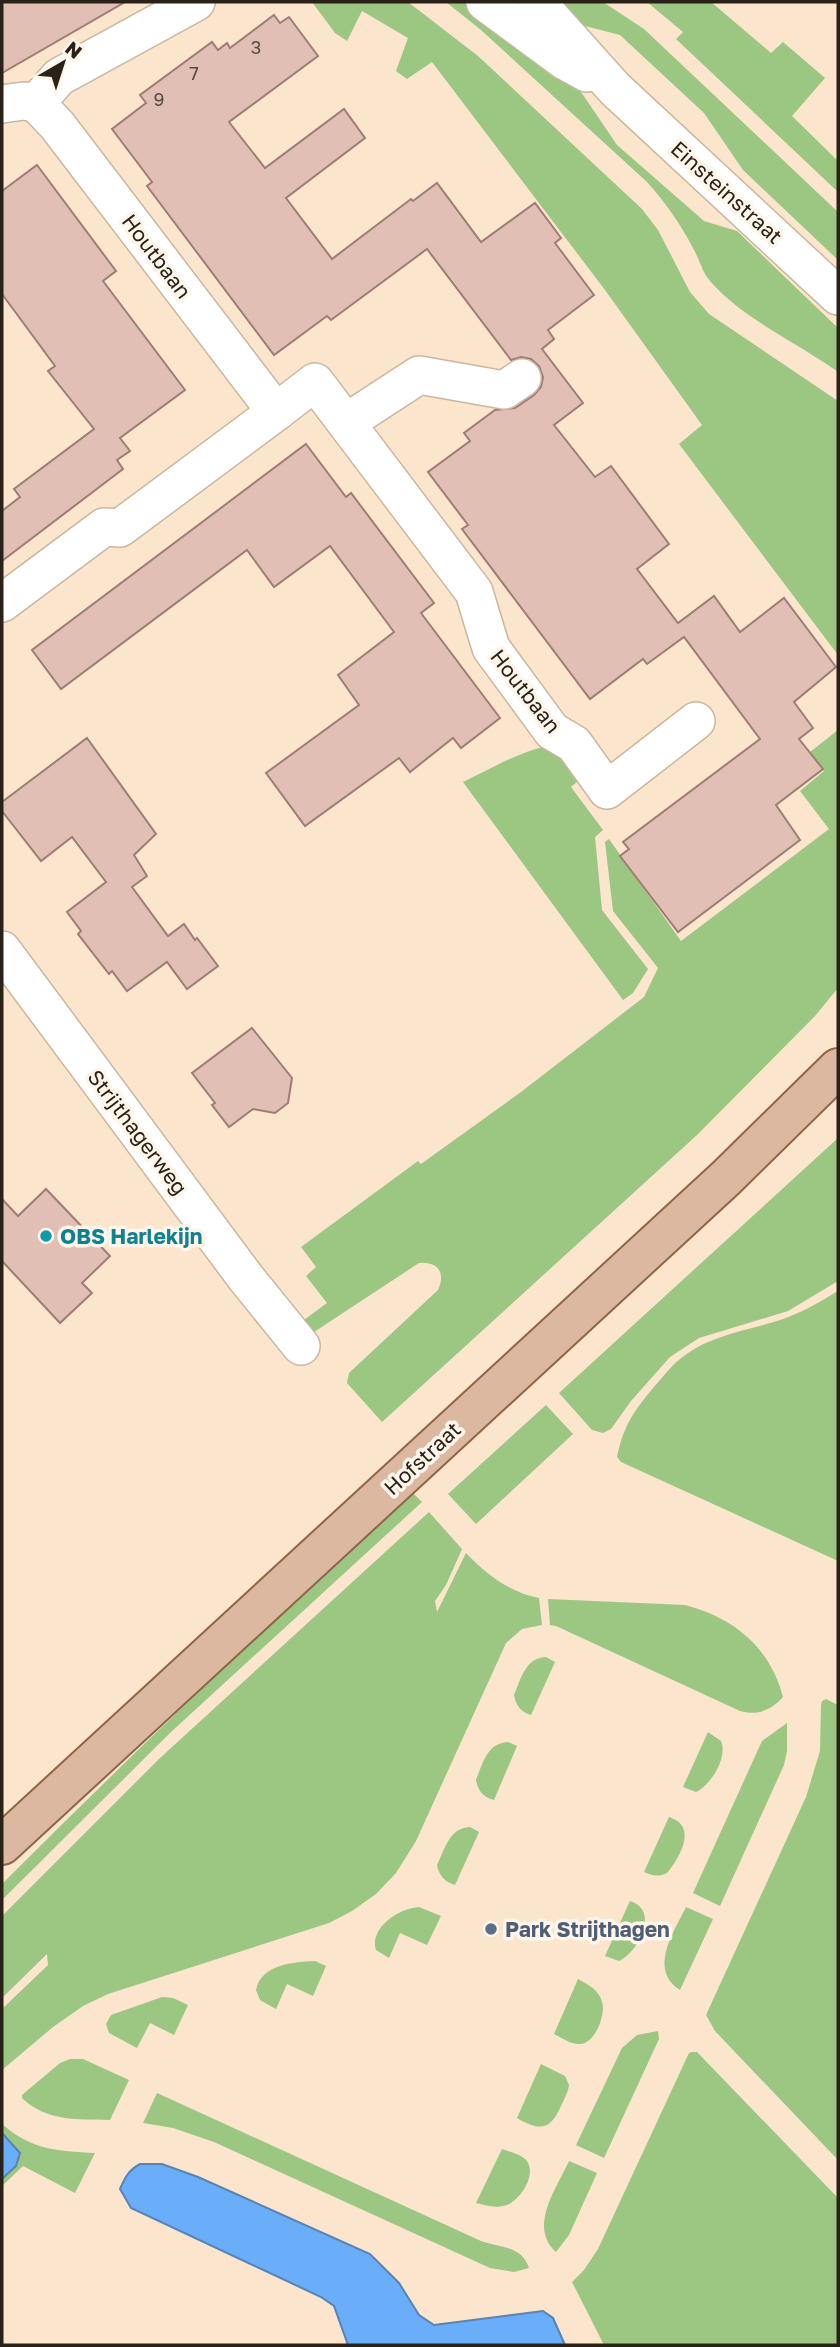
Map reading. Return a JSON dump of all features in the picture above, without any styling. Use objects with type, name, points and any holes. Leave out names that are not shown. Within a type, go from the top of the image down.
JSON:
[{"type":"main road","name":"Hofstraat","points":[[2,1845],[716,1187],[838,1068]]},
{"type":"street","points":[[19,104],[59,77],[196,2]]},
{"type":"street","name":"Einsteinstraat","points":[[485,2],[565,61],[615,89]]},
{"type":"street","name":"Einsteinstraat","points":[[537,2],[615,89],[838,296]]},
{"type":"street","name":"Houtbaan","points":[[19,104],[57,125],[276,412]]},
{"type":"street","points":[[347,422],[419,375],[504,390],[522,378]]},
{"type":"street","name":"Houtbaan","points":[[2,603],[104,527],[120,527],[315,382],[474,592],[491,648],[552,731],[574,744],[607,790],[696,721]]},
{"type":"street","name":"Strijthagerweg","points":[[2,950],[246,1278],[301,1346]]},
{"type":"green space","points":[[312,2],[408,2],[478,56],[642,209],[658,230],[690,292],[709,314],[838,401],[838,655],[679,444],[702,425],[605,290],[432,62],[407,79],[396,71],[408,38],[362,11],[347,41],[335,33]]},
{"type":"green space","points":[[446,2],[470,2],[579,89],[617,145],[704,221],[737,231],[838,328],[838,372],[755,319],[724,295],[707,277],[677,221],[647,182],[481,30]]},
{"type":"green space","points":[[557,2],[603,2],[644,29],[838,212],[838,260],[743,170],[704,113],[620,35],[581,25]]},
{"type":"green space","points":[[647,2],[711,2],[771,53],[783,42],[825,78],[792,116],[838,161],[838,192],[676,39],[683,32]]},
{"type":"green space","points":[[838,730],[838,988],[815,1016],[697,1135],[382,1422],[347,1383],[349,1373],[438,1290],[441,1273],[431,1264],[419,1263],[311,1334],[293,1328],[327,1303],[306,1276],[316,1267],[301,1247],[418,1161],[421,1164],[521,1092],[644,997],[658,968],[613,911],[605,842],[609,839],[681,941],[829,829],[800,791],[824,771],[810,752]]},
{"type":"green space","points":[[552,745],[578,781],[571,787],[603,830],[595,837],[602,910],[648,969],[633,993],[623,1000],[463,782],[517,756]]},
{"type":"green space","points":[[838,1138],[838,1281],[788,1311],[699,1338],[670,1357],[631,1401],[611,1429],[603,1433],[592,1430],[559,1393]]},
{"type":"green space","points":[[838,1291],[838,1561],[621,1462],[617,1457],[626,1427],[635,1412],[680,1359],[706,1343],[788,1317]]},
{"type":"green space","points":[[546,1405],[573,1434],[476,1524],[448,1494]]},
{"type":"green space","points":[[413,1493],[422,1502],[171,1732],[2,1900],[2,1884],[52,1834],[256,1637]]},
{"type":"green space","points":[[429,1512],[462,1549],[446,1585],[435,1601],[437,1612],[466,1553],[499,1582],[518,1592],[539,1598],[542,1625],[522,1629],[506,1643],[416,1841],[396,1873],[376,1894],[329,1923],[108,1994],[83,2006],[53,2027],[2,2070],[2,2009],[48,1965],[47,1954],[2,1998],[2,1916],[160,1758]]},
{"type":"green space","points":[[548,1599],[685,1605],[703,1611],[748,1637],[769,1663],[783,1697],[764,1711],[740,1711],[550,1625]]},
{"type":"green space","points":[[546,1657],[555,1662],[531,1715],[520,1708],[514,1695],[528,1665]]},
{"type":"green space","points":[[826,1699],[838,1705],[838,2160],[715,2031],[706,2015],[806,1797],[820,1751],[821,1705]]},
{"type":"green space","points":[[787,1723],[784,1765],[720,1906],[693,1893],[762,1741]]},
{"type":"green space","points":[[708,1732],[721,1741],[722,1755],[717,1770],[696,1792],[683,1787]]},
{"type":"green space","points":[[508,1742],[517,1746],[494,1800],[482,1793],[476,1780],[490,1750]]},
{"type":"green space","points":[[669,1817],[683,1827],[685,1834],[681,1851],[667,1873],[658,1875],[644,1872]]},
{"type":"green space","points":[[470,1827],[479,1832],[455,1885],[443,1878],[437,1865],[452,1835]]},
{"type":"green space","points":[[630,1901],[644,1913],[645,1922],[643,1932],[633,1950],[619,1961],[605,1956]]},
{"type":"green space","points":[[419,1907],[441,1916],[427,1945],[400,1933],[389,1958],[376,1950],[377,1934],[387,1921],[403,1911]]},
{"type":"green space","points":[[686,1907],[713,1919],[680,1990],[666,1972],[665,1961],[670,1939]]},
{"type":"green space","points":[[315,1961],[326,1966],[313,1996],[287,1984],[276,2009],[260,2000],[256,1990],[259,1981],[271,1970],[288,1964]]},
{"type":"green space","points":[[578,1979],[596,1991],[603,2007],[595,2033],[581,2044],[554,2034]]},
{"type":"green space","points":[[162,1997],[173,1998],[188,2005],[174,2035],[150,2023],[137,2048],[109,2033],[106,2024],[111,2015]]},
{"type":"green space","points":[[658,2031],[659,2039],[604,2158],[576,2145],[622,2048],[637,2035]]},
{"type":"green space","points":[[697,2052],[838,2198],[838,2345],[604,2345],[572,2282],[598,2249],[689,2053]]},
{"type":"green space","points":[[70,2059],[83,2059],[129,2080],[110,2120],[63,2118],[42,2111],[22,2098],[22,2095],[60,2063]]},
{"type":"green space","points":[[541,2064],[565,2076],[569,2085],[553,2120],[538,2127],[517,2118]]},
{"type":"green space","points":[[157,2093],[481,2241],[509,2248],[521,2255],[529,2268],[514,2272],[490,2268],[214,2142],[173,2128],[143,2123]]},
{"type":"green space","points":[[2,2124],[13,2133],[45,2148],[95,2153],[75,2193],[23,2166],[2,2186],[2,2179],[16,2166],[20,2153],[2,2133]]},
{"type":"green space","points":[[502,2149],[527,2161],[529,2179],[519,2196],[505,2206],[476,2203]]},
{"type":"green space","points":[[569,2161],[597,2173],[569,2235],[556,2252],[548,2242],[545,2219],[552,2195]]},
{"type":"water","points":[[2,2133],[20,2153],[16,2166],[2,2179]]},
{"type":"water","points":[[140,2164],[162,2164],[198,2177],[370,2254],[399,2283],[419,2315],[434,2325],[543,2311],[553,2318],[565,2345],[348,2345],[334,2306],[321,2297],[131,2208],[120,2189],[128,2174]]},
{"type":"building","points":[[2,2],[125,2],[2,73]]},
{"type":"building","points":[[274,15],[280,23],[289,17],[318,56],[229,122],[265,168],[344,109],[365,138],[286,198],[332,259],[411,199],[413,201],[437,183],[481,242],[535,203],[561,238],[555,243],[594,295],[548,330],[554,339],[542,349],[583,403],[554,425],[595,477],[611,466],[669,544],[637,569],[678,623],[714,596],[740,632],[784,598],[836,667],[794,702],[813,728],[799,739],[823,769],[776,805],[800,840],[678,932],[620,856],[629,849],[623,842],[760,739],[684,637],[647,664],[643,659],[590,699],[462,529],[468,525],[428,472],[470,441],[464,433],[495,410],[515,408],[534,395],[541,387],[543,377],[539,366],[531,359],[521,357],[511,360],[427,249],[331,320],[327,316],[274,355],[147,186],[152,182],[112,129],[146,103],[140,95],[212,42],[218,50],[227,43],[230,48]]},
{"type":"building","points":[[37,165],[116,271],[103,281],[185,390],[120,438],[130,451],[117,460],[123,469],[2,561],[2,511],[20,497],[14,489],[94,429],[48,371],[55,366],[2,294],[2,191]]},
{"type":"building","points":[[306,444],[346,497],[351,493],[434,603],[421,613],[500,718],[461,748],[453,738],[410,772],[399,758],[305,826],[266,773],[359,705],[338,675],[394,632],[330,546],[274,587],[247,550],[61,689],[32,650]]},
{"type":"building","points":[[87,738],[156,834],[134,855],[147,876],[132,887],[168,936],[184,924],[218,966],[187,989],[167,962],[127,991],[112,971],[109,974],[78,934],[81,931],[67,912],[106,882],[72,837],[41,861],[2,811],[2,802]]},
{"type":"building","points":[[252,1028],[292,1078],[288,1103],[275,1113],[253,1109],[229,1127],[192,1073]]},
{"type":"building","name":"OBS Harlekijn","points":[[46,1189],[110,1256],[82,1283],[92,1293],[60,1323],[2,1261],[2,1199],[18,1216]]},
{"type":"place","name":"OBS Harlekijn","points":[[46,1236]]},
{"type":"place","name":"Park Strijthagen","points":[[491,1929]]}]
